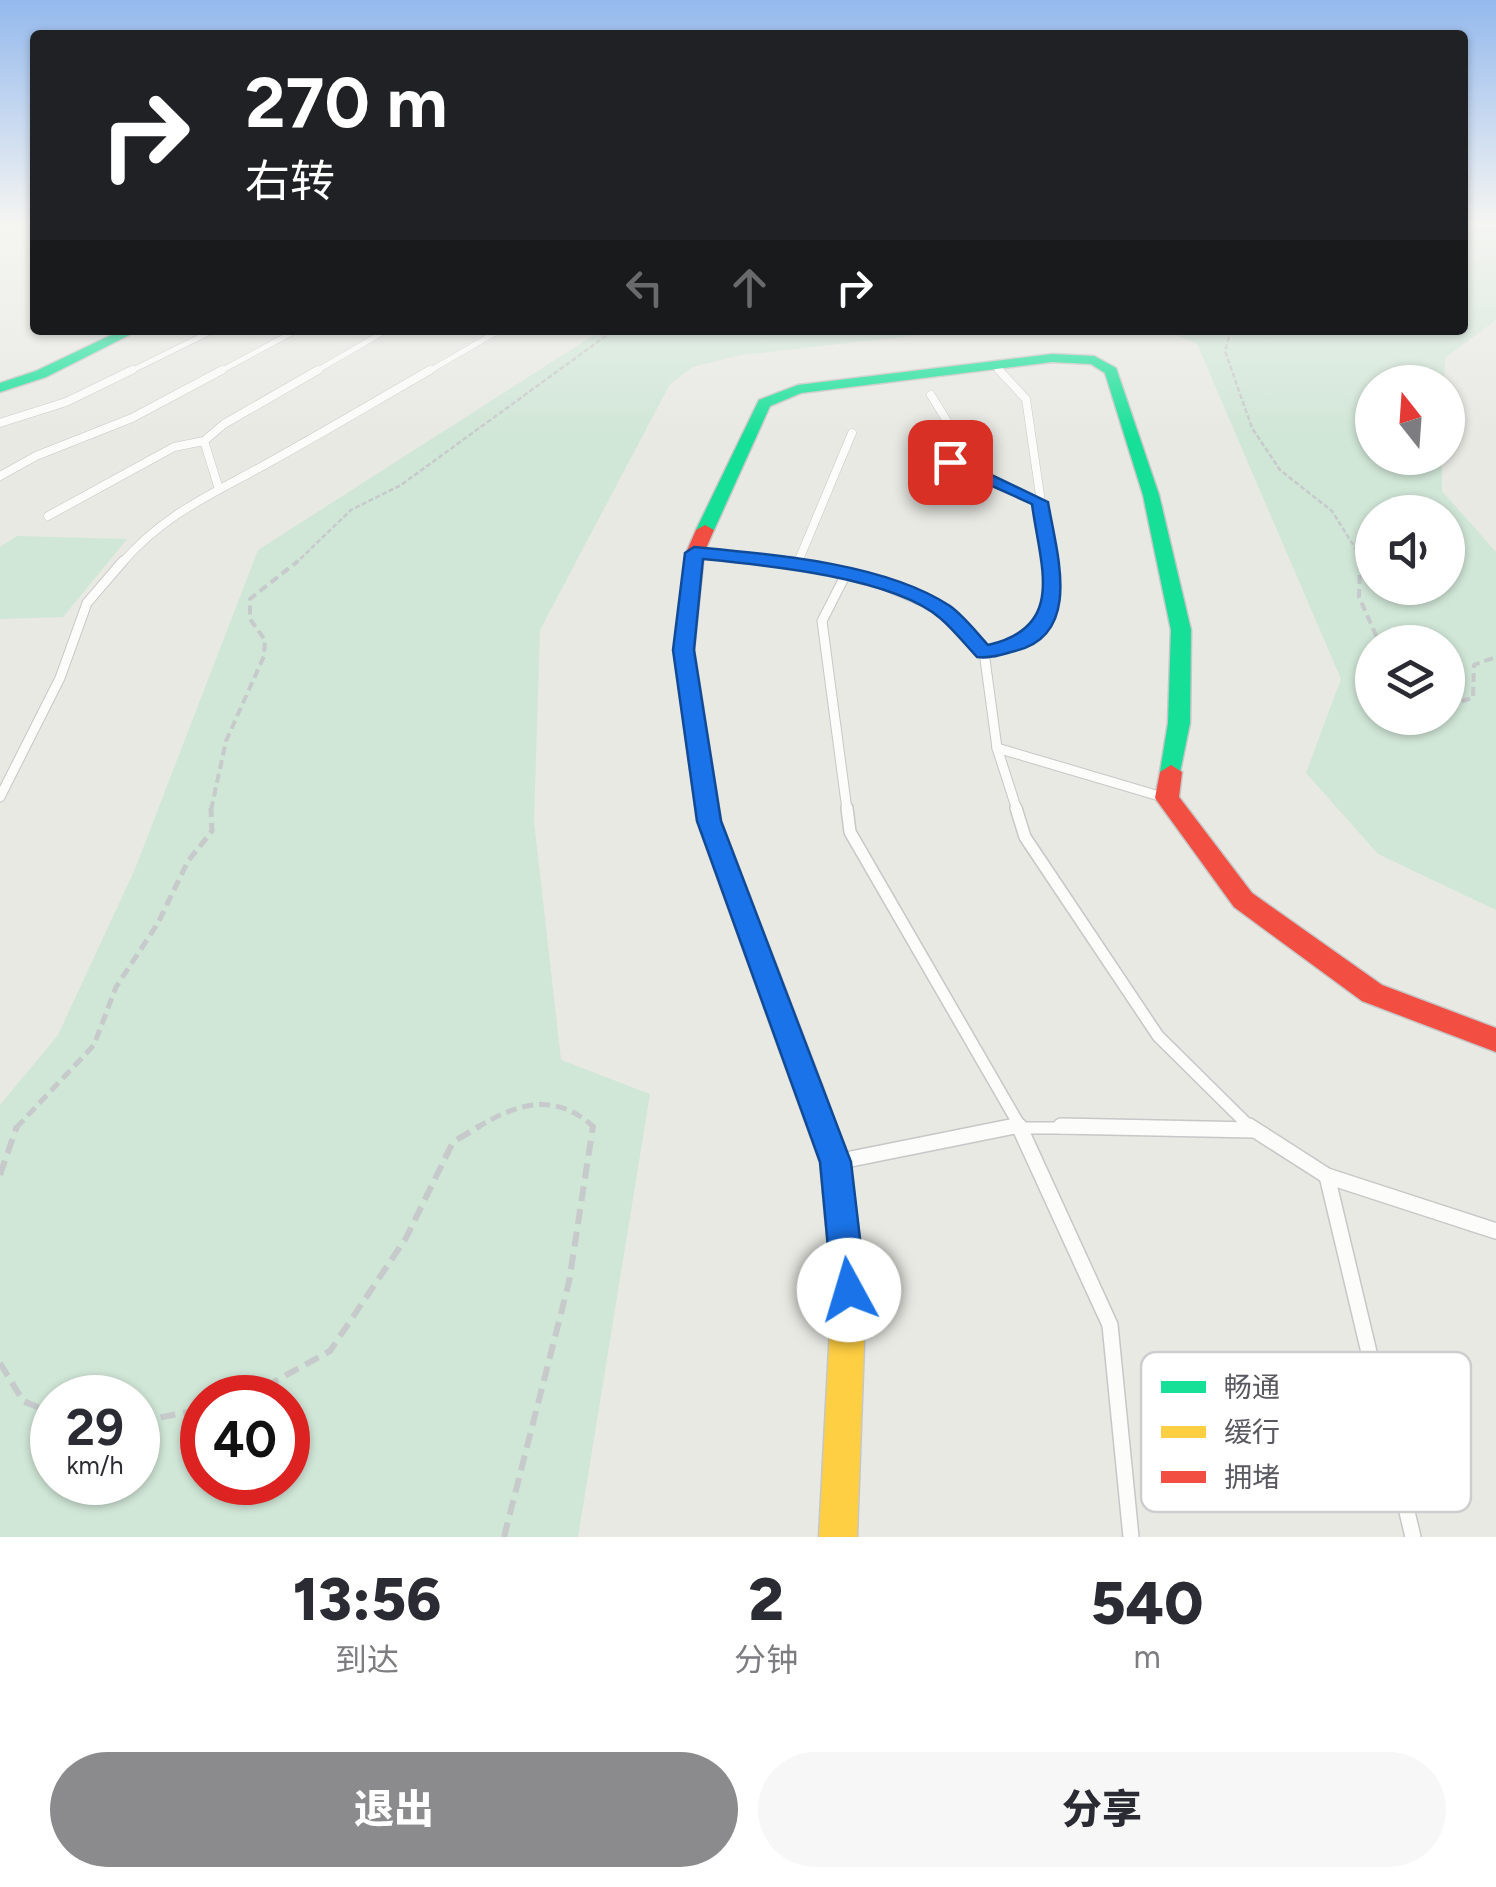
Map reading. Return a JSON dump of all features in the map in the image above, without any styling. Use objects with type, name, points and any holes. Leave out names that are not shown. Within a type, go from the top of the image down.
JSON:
[{"type":"street","points":[[0,388],[42,374],[122,335]]},
{"type":"street","points":[[838,1537],[849,1290],[835,1162],[709,821],[684,650],[694,553],[764,402],[798,389],[1052,358],[1094,360],[1111,371],[1151,494],[1182,630],[1179,723],[1167,798],[1243,900],[1259,912],[1372,993],[1496,1040]]},
{"type":"lane","points":[[0,423],[66,402],[204,335]]},
{"type":"lane","points":[[0,476],[36,456],[132,418],[288,335]]},
{"type":"lane","points":[[48,516],[174,447],[204,441],[257,404],[377,335]]},
{"type":"lane","points":[[0,797],[60,678],[87,603],[144,537],[218,486],[263,466],[491,335]]},
{"type":"lane","points":[[984,652],[1024,643],[1045,624],[1053,588],[1026,399],[994,365]]},
{"type":"lane","points":[[931,395],[954,431],[950,462],[1040,502]]},
{"type":"lane","points":[[798,562],[852,433]]},
{"type":"lane","points":[[204,441],[218,486]]},
{"type":"lane","points":[[694,553],[798,562],[846,574],[944,611],[984,652],[997,748],[1025,838],[1158,1036],[1253,1130],[1328,1176],[1496,1231]]},
{"type":"lane","points":[[846,574],[822,621],[850,832],[1019,1125],[1110,1326],[1131,1537]]},
{"type":"lane","points":[[997,748],[1167,798]]},
{"type":"lane","points":[[835,1162],[1019,1125],[1253,1130]]},
{"type":"lane","points":[[1328,1176],[1369,1352]]},
{"type":"lane","points":[[1407,1512],[1413,1537]]},
{"type":"path","points":[[0,1175],[16,1128],[94,1045],[116,986],[158,923],[188,861],[212,831],[209,798],[242,700],[264,656],[265,640],[250,620],[250,600],[272,586],[351,510],[401,485],[607,335]]},
{"type":"path","points":[[1229,335],[1224,351],[1252,428],[1280,470],[1332,511],[1360,556],[1359,597],[1371,625]]},
{"type":"path","points":[[1465,700],[1473,698],[1474,665],[1496,658]]},
{"type":"path","points":[[287,1375],[330,1351],[406,1238],[454,1142],[515,1105],[566,1108],[596,1127],[588,1190],[541,1410],[504,1537]]},
{"type":"path","points":[[0,1363],[23,1401],[30,1404]]},
{"type":"green space","points":[[1468,295],[1496,295],[1496,320],[1445,358],[1445,365],[1355,365],[1355,475],[1442,475],[1446,495],[1355,495],[1355,605],[1465,605],[1465,517],[1496,552],[1496,910],[1378,854],[1306,773],[1341,679],[1197,344],[1176,335],[1468,335]]},
{"type":"green space","points":[[594,335],[919,335],[741,355],[693,367],[670,384],[540,630],[534,821],[561,1060],[650,1094],[578,1537],[0,1537],[0,1105],[58,1035],[135,869],[258,550]]},
{"type":"green space","points":[[17,536],[127,539],[63,617],[0,619],[0,547]]},
{"type":"traffic: fast","points":[[0,388],[41,374],[122,335]]},
{"type":"traffic: fast","points":[[705,530],[764,403],[798,389],[1052,358],[1094,360],[1111,371],[1151,495],[1181,630],[1179,723],[1171,772]]},
{"type":"traffic: slow","points":[[807,1085],[835,1162],[849,1290],[838,1537]]},
{"type":"traffic: jam","points":[[705,530],[695,553],[684,650],[709,821],[807,1085]]},
{"type":"traffic: jam","points":[[1171,772],[1167,798],[1243,900],[1372,993],[1496,1040]]},
{"type":"route","points":[[849,1290],[835,1162],[709,821],[684,650],[694,553],[798,562],[846,574],[884,585],[944,611],[984,652],[1024,643],[1045,624],[1053,588],[1040,502],[950,462]]}]
